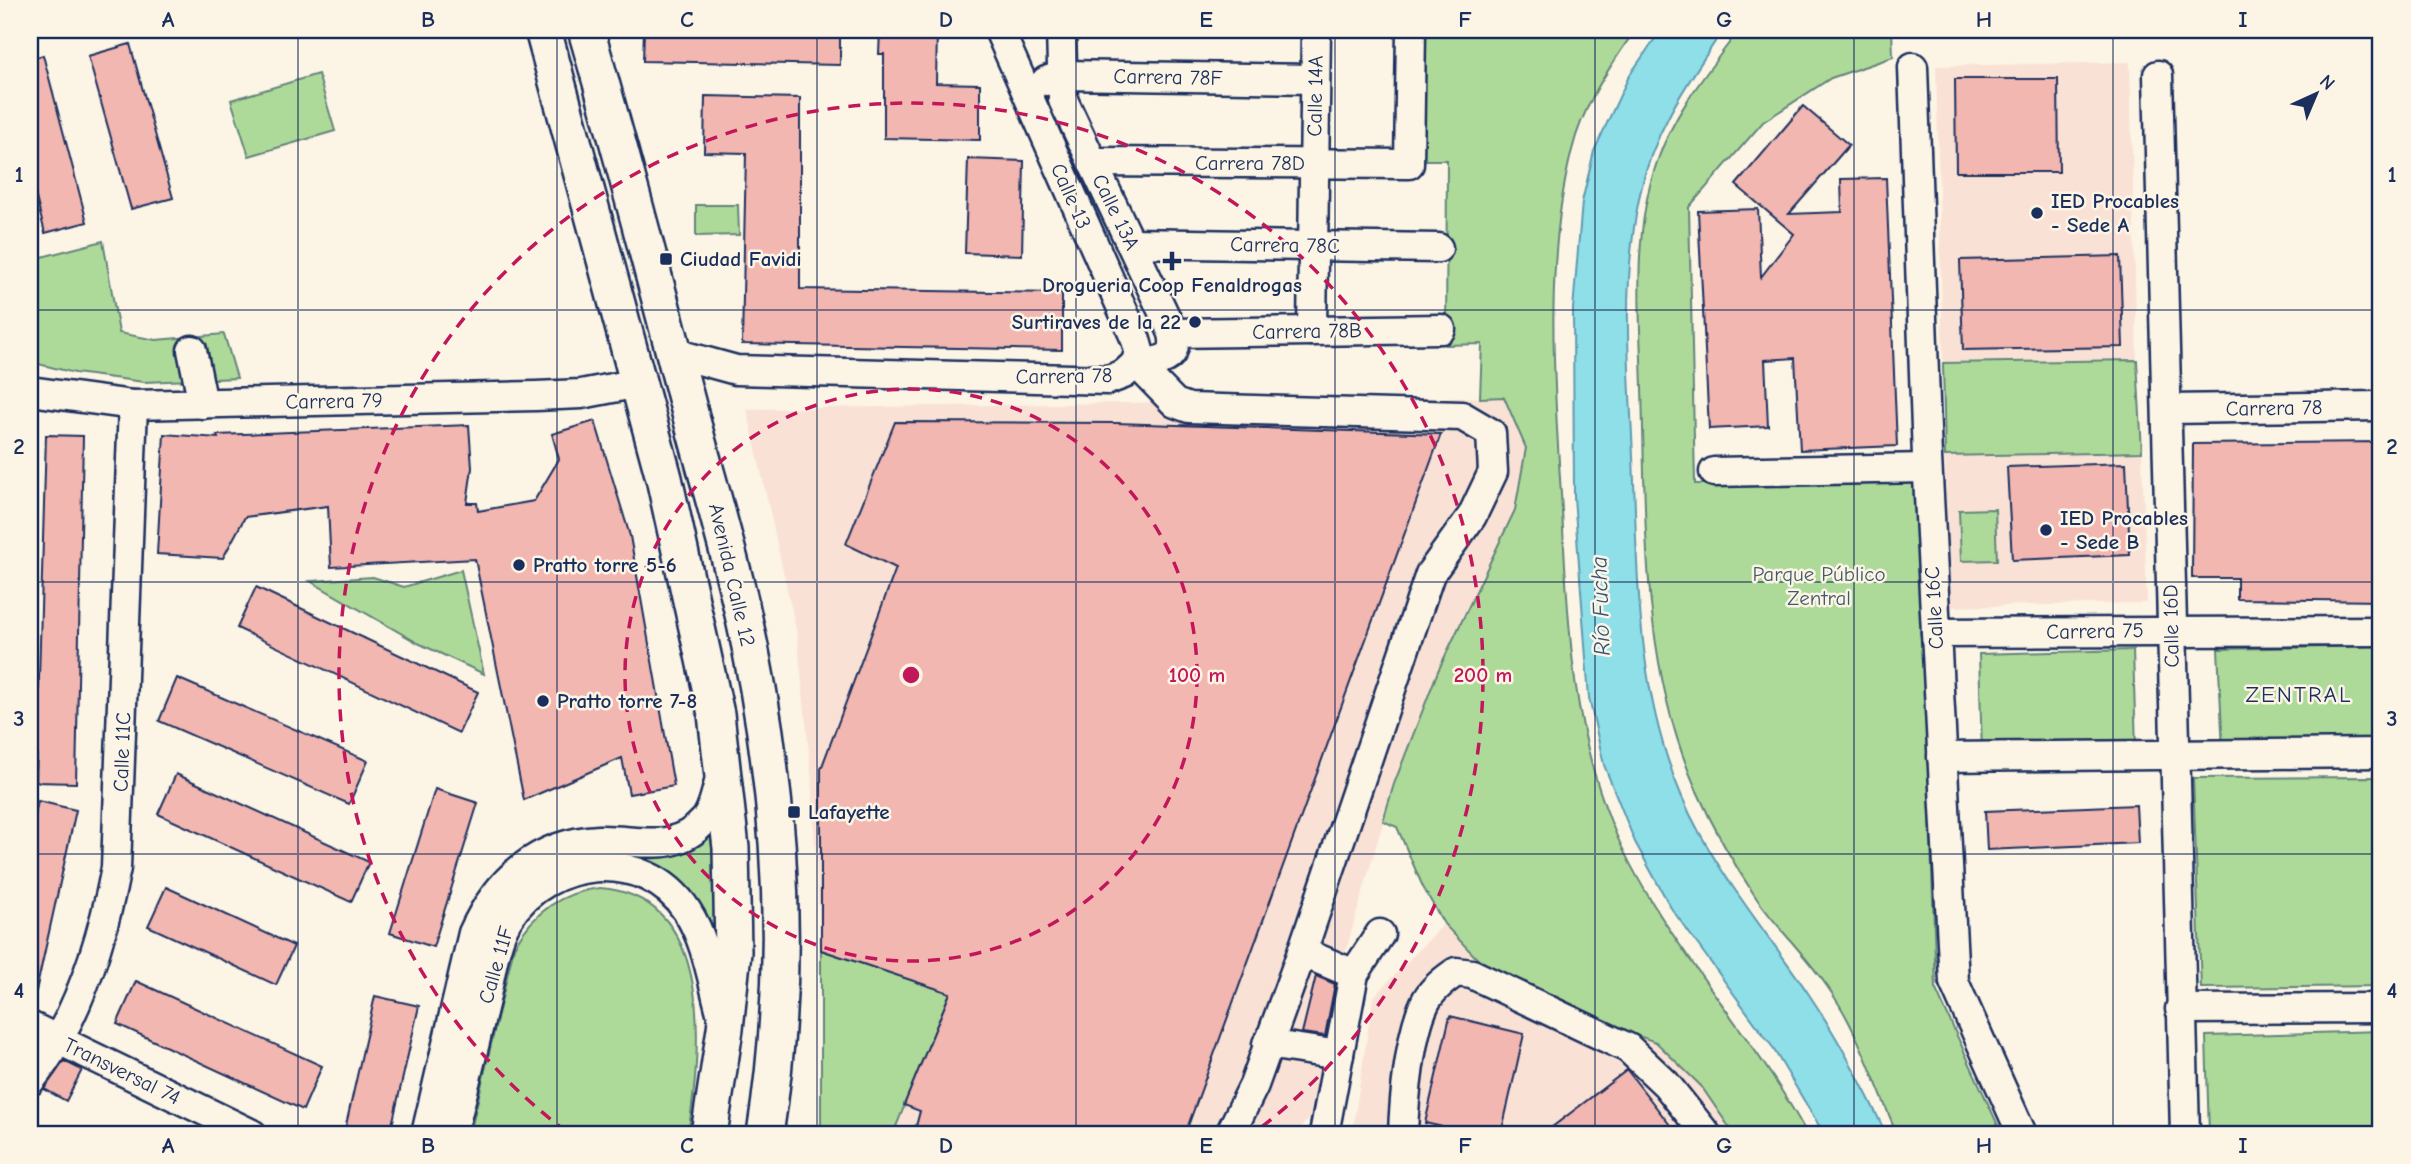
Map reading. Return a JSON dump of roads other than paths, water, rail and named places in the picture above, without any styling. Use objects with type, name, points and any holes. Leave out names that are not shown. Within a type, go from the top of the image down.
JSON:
[{"type":"main road","name":"Avenida Calle 12","points":[[543,30],[639,383],[702,644],[716,714],[733,884],[733,952],[725,1029],[709,1134]]},
{"type":"main road","name":"Avenida Calle 12","points":[[586,30],[742,607],[766,737],[774,797],[780,880],[781,962],[772,1084],[765,1134]]},
{"type":"street","name":"Calle 13","points":[[999,30],[1136,340],[1139,351],[1136,363]]},
{"type":"street","name":"Calle 13A","points":[[1062,30],[1063,100],[1173,333]]},
{"type":"street","name":"Calle 14A","points":[[1312,331],[1316,30]]},
{"type":"street","name":"Carrera 78D","points":[[1092,162],[1409,164],[1410,30]]},
{"type":"street","name":"Calle 16C","points":[[1913,67],[1927,468],[1954,982],[2022,1134]]},
{"type":"street","name":"Carrera 78F","points":[[1024,90],[1062,75],[1315,79]]},
{"type":"street","name":"Calle 16D","points":[[2158,75],[2168,409],[2173,756],[2185,1134]]},
{"type":"street","name":"Carrera 78C","points":[[1131,243],[1438,248]]},
{"type":"street","name":"Carrera 78B","points":[[1173,333],[1441,329]]},
{"type":"street","points":[[1136,363],[1156,363],[1171,355],[1176,345],[1173,333]]},
{"type":"street","points":[[192,350],[203,404]]},
{"type":"street","name":"Carrera 78","points":[[674,353],[736,370],[1108,380],[1124,374],[1136,363],[1175,402],[1189,408],[1462,416],[1491,433],[1493,472],[1472,516],[1430,574],[1302,952]]},
{"type":"street","name":"Carrera 78","points":[[685,396],[717,375],[736,370]]},
{"type":"street","name":"Carrera 79","points":[[30,391],[134,405],[560,395],[609,390],[639,383]]},
{"type":"street","name":"Calle 11C","points":[[30,1081],[58,1040],[94,953],[116,868],[134,405]]},
{"type":"street","name":"Carrera 78","points":[[2168,409],[2381,406]]},
{"type":"street","points":[[1714,472],[1927,468]]},
{"type":"street","name":"Carrera 75","points":[[1936,633],[2381,631]]},
{"type":"street","points":[[1941,757],[2381,753]]},
{"type":"street","name":"Calle 11F","points":[[426,1134],[473,933],[485,907],[501,886],[519,868],[542,854],[567,845],[600,840],[658,845],[678,840],[707,817],[721,775]]},
{"type":"street","name":"Calle 11F","points":[[452,1134],[498,940],[519,903],[553,877],[577,868],[622,869],[645,876],[667,890],[685,908],[698,931],[725,1029]]},
{"type":"street","points":[[1324,1134],[1354,974],[1380,934]]},
{"type":"street","points":[[1230,1134],[1254,1085],[1302,952],[1354,974]]},
{"type":"street","points":[[1404,1134],[1404,1102],[1425,1003],[1444,980],[1456,972],[1472,974],[1628,1048],[1666,1083],[1706,1134]]},
{"type":"street","points":[[2180,1009],[2381,1008]]},
{"type":"street","name":"Transversal 74","points":[[30,1026],[252,1134]]},
{"type":"street","points":[[1267,1044],[1339,1055]]},
{"type":"water","name":"Río Fucha","points":[[1661,30],[1723,30],[1673,108],[1654,149],[1640,194],[1630,260],[1628,357],[1638,586],[1647,672],[1655,714],[1682,797],[1709,849],[1830,1028],[1886,1134],[1824,1134],[1771,1045],[1671,908],[1635,842],[1604,765],[1589,698],[1574,497],[1573,309],[1582,202],[1594,151],[1629,76]]},
{"type":"place","name":"IED Procables - Sede A","points":[[2037,213]]},
{"type":"place","name":"Ciudad Favidi","points":[[666,259]]},
{"type":"place","name":"Drogueria Coop Fenaldrogas","points":[[1172,261]]},
{"type":"place","name":"Surtiraves de la 22","points":[[1195,322]]},
{"type":"place","name":"IED Procables - Sede B","points":[[2046,530]]},
{"type":"place","name":"Pratto torre 5-6","points":[[519,565]]},
{"type":"place","name":"Pratto torre 7-8","points":[[543,701]]},
{"type":"place","name":"Lafayette","points":[[794,812]]},
{"type":"district","name":"ZENTRAL","points":[[2299,694]]},
{"type":"park label","name":"Parque Público Zentral","points":[[1819,586]]}]
